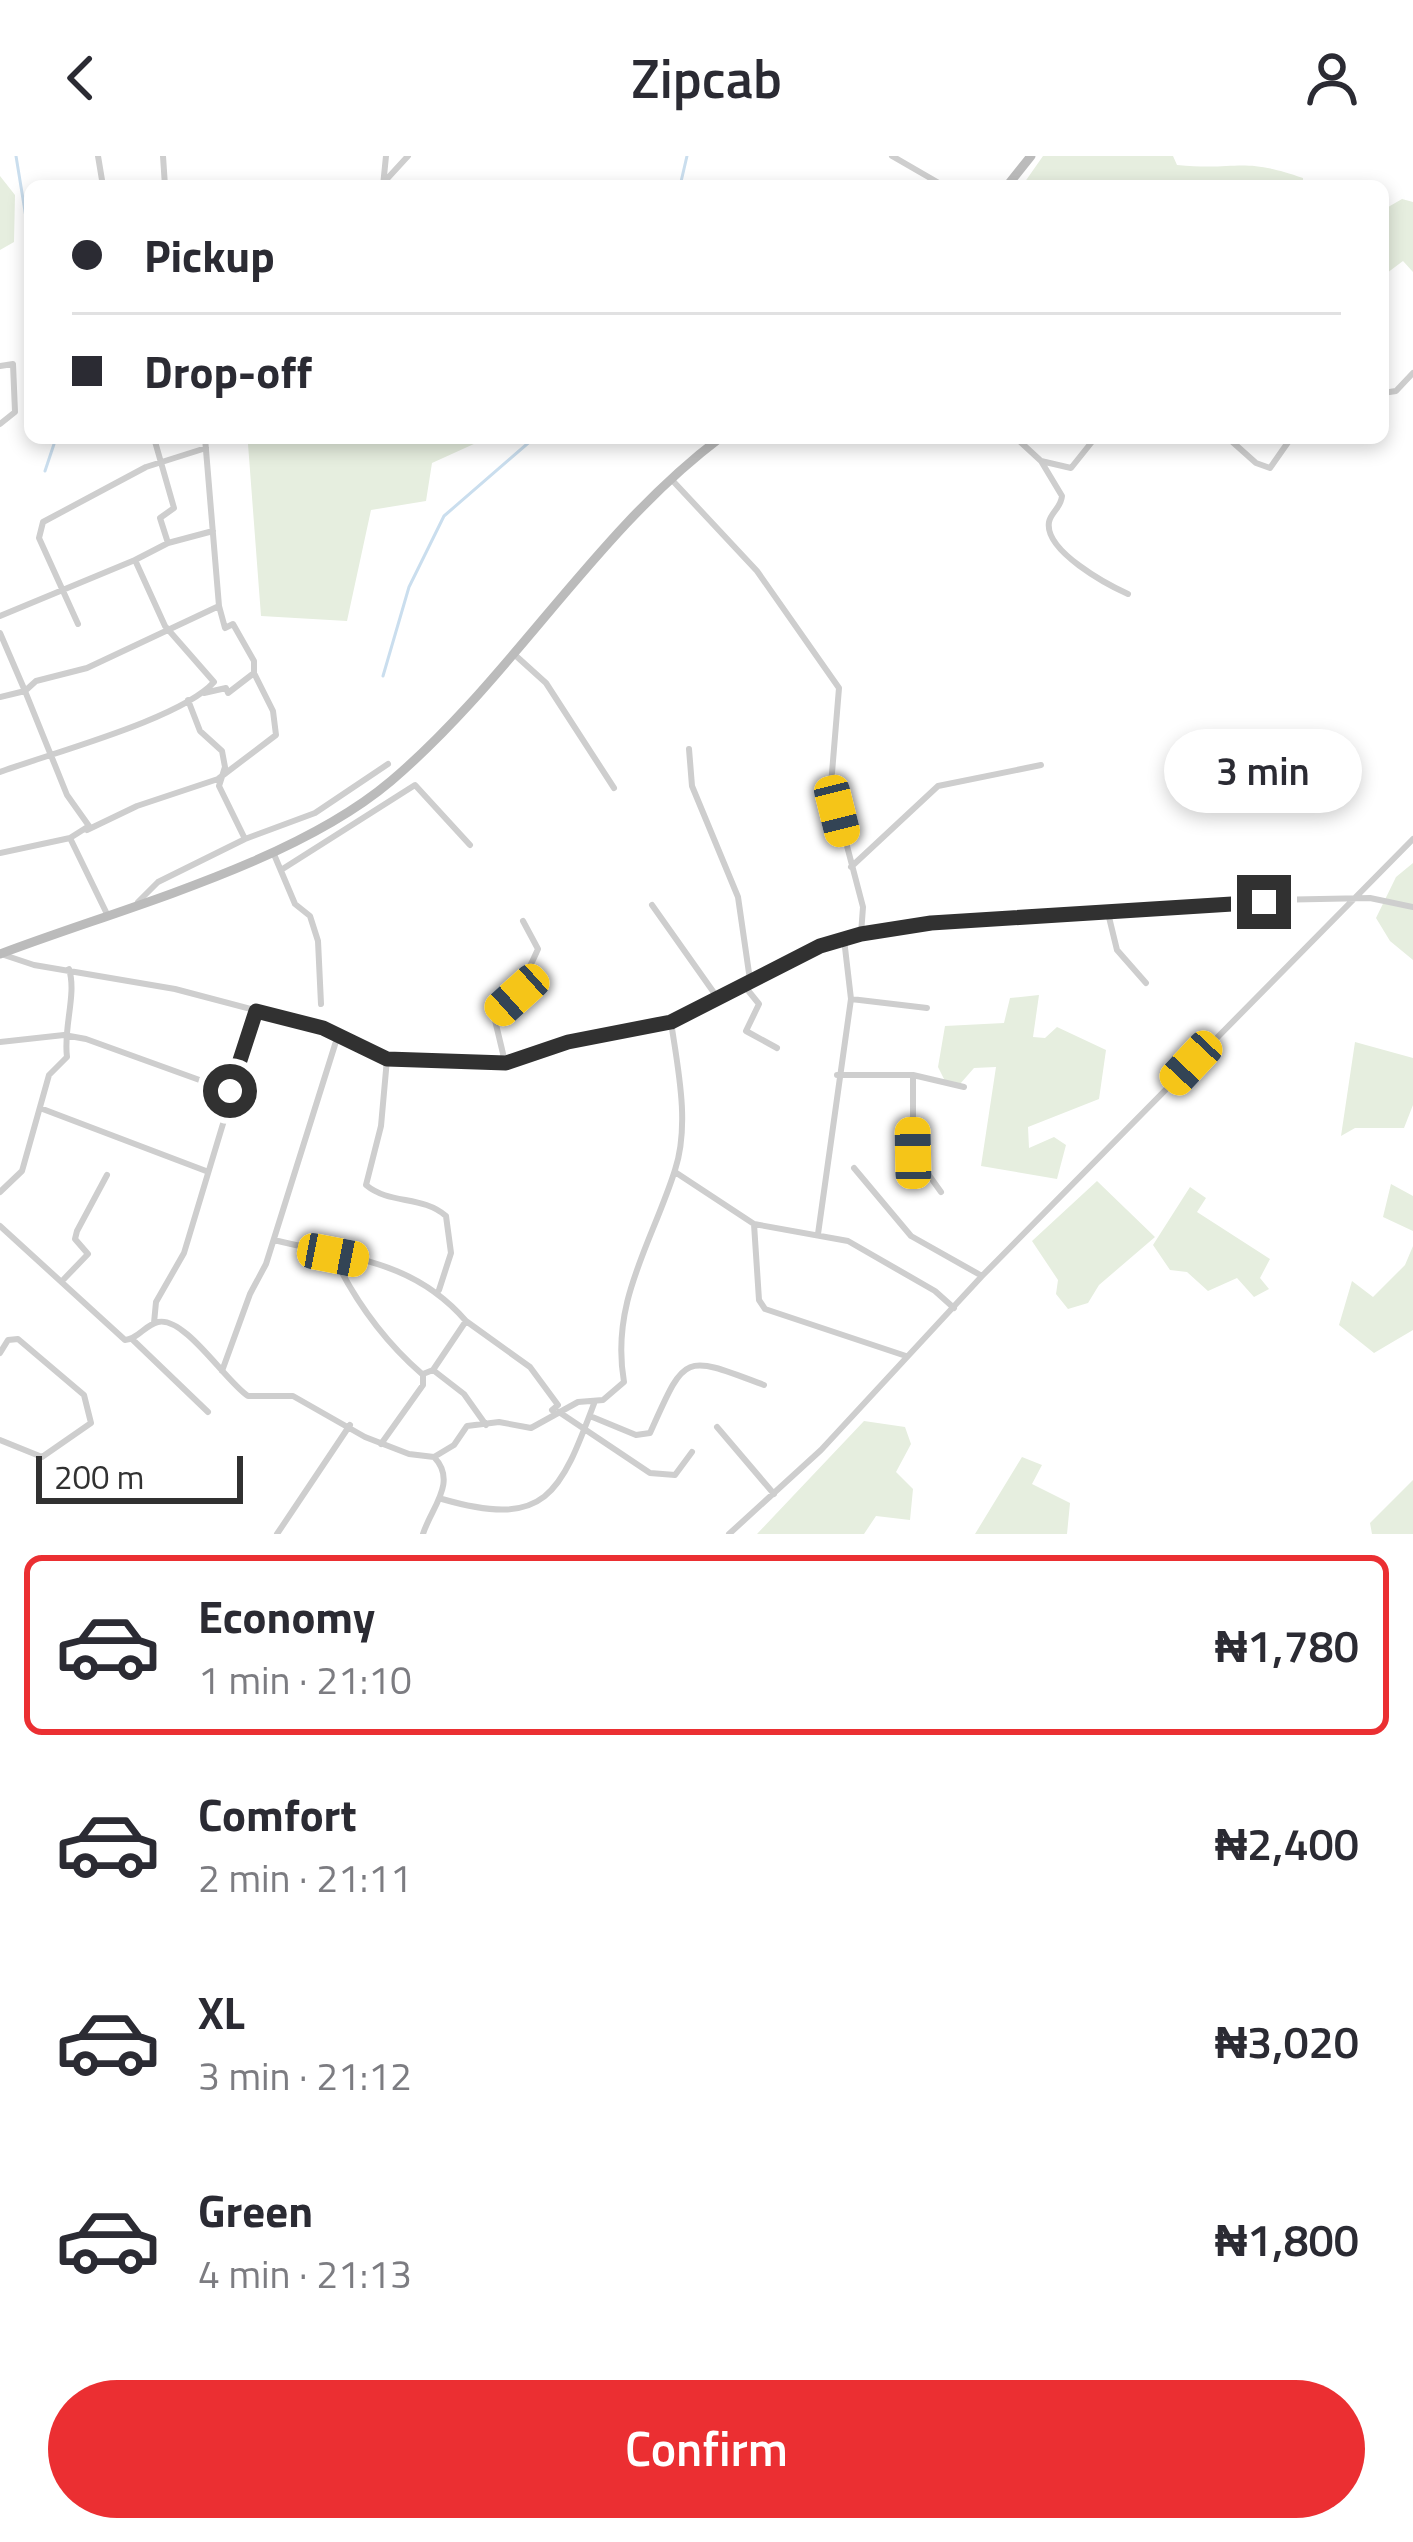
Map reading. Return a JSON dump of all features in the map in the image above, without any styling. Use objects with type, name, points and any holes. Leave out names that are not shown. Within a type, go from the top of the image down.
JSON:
[{"type":"main road","points":[[1012,180],[1031,156]]},
{"type":"main road","points":[[0,954],[273,852],[335,820],[391,782],[672,480],[713,444]]},
{"type":"street","points":[[388,180],[408,156]]},
{"type":"street","points":[[892,156],[934,180]]},
{"type":"street","points":[[0,366],[13,364],[15,412],[0,424]]},
{"type":"street","points":[[1389,392],[1413,373]]},
{"type":"street","points":[[156,444],[174,508],[160,518],[168,543]]},
{"type":"street","points":[[0,854],[70,838],[136,806],[218,779],[276,735],[274,711],[254,673],[254,661],[233,624],[225,628],[219,606],[206,444]]},
{"type":"street","points":[[1023,444],[1041,461],[1062,496],[1049,521],[1051,531],[1086,574],[1128,594]]},
{"type":"street","points":[[1041,461],[1071,468],[1090,444]]},
{"type":"street","points":[[1235,444],[1256,463],[1270,468],[1287,444]]},
{"type":"street","points":[[78,624],[39,538],[43,522],[162,463],[207,448]]},
{"type":"street","points":[[672,480],[757,571],[838,688],[831,785],[863,907],[861,934]]},
{"type":"street","points":[[0,616],[168,543],[213,531]]},
{"type":"street","points":[[135,560],[165,626],[170,626],[214,682],[201,694]]},
{"type":"street","points":[[0,697],[25,691],[36,681],[87,668],[219,606]]},
{"type":"street","points":[[0,632],[48,754],[87,830]]},
{"type":"street","points":[[514,655],[546,682],[614,788]]},
{"type":"street","points":[[0,772],[201,694],[226,688],[228,693],[254,673]]},
{"type":"street","points":[[188,700],[200,730],[222,751],[226,767],[218,779]]},
{"type":"street","points":[[689,749],[690,779],[739,897],[746,981],[759,1004],[746,1031],[777,1048]]},
{"type":"street","points":[[138,902],[158,882],[245,839],[315,813],[388,764]]},
{"type":"street","points":[[851,867],[938,786],[1041,765]]},
{"type":"street","points":[[218,779],[245,839]]},
{"type":"street","points":[[281,870],[415,785],[437,803],[470,845]]},
{"type":"street","points":[[70,838],[107,914]]},
{"type":"street","points":[[729,1534],[774,1494],[1413,839]]},
{"type":"street","points":[[273,852],[295,904],[310,916],[318,941],[321,1004]]},
{"type":"street","points":[[0,954],[256,1011],[338,1036],[387,1059],[506,1063],[568,1042],[671,1022],[746,981],[861,934],[1107,909],[1352,898],[1413,907]]},
{"type":"street","points":[[652,905],[717,997]]},
{"type":"street","points":[[1107,909],[1117,950],[1146,983]]},
{"type":"street","points":[[506,1063],[494,1016],[517,995],[524,968],[538,949],[523,921]]},
{"type":"street","points":[[818,1234],[851,998],[844,939]]},
{"type":"street","points":[[0,1192],[22,1172],[53,1068],[67,1057],[64,1035],[74,984],[69,969]]},
{"type":"street","points":[[851,998],[927,1008]]},
{"type":"street","points":[[154,1323],[156,1302],[184,1253],[256,1011]]},
{"type":"street","points":[[544,1416],[596,1401],[624,1382],[617,1354],[634,1270],[675,1172],[682,1131],[671,1022]]},
{"type":"street","points":[[0,1042],[64,1035],[131,1052],[230,1091]]},
{"type":"street","points":[[222,1372],[274,1240],[338,1036]]},
{"type":"street","points":[[387,1059],[380,1126],[366,1185],[376,1193],[431,1202],[446,1216],[451,1253],[439,1290]]},
{"type":"street","points":[[837,1075],[913,1075],[964,1087]]},
{"type":"street","points":[[913,1075],[913,1153],[941,1192]]},
{"type":"street","points":[[40,1108],[206,1171]]},
{"type":"street","points":[[854,1168],[911,1236],[982,1276]]},
{"type":"street","points":[[675,1172],[754,1223],[848,1241],[935,1291],[954,1308]]},
{"type":"street","points":[[64,1280],[88,1254],[76,1239],[77,1231],[107,1175]]},
{"type":"street","points":[[754,1223],[759,1300],[765,1309],[906,1356]]},
{"type":"street","points":[[2,1230],[64,1280],[125,1340],[133,1340],[154,1323],[168,1323],[188,1336],[248,1396],[293,1396],[380,1444],[434,1457],[454,1445],[467,1426],[526,1429],[558,1406],[530,1367],[466,1321],[439,1290],[386,1265],[274,1240]]},
{"type":"street","points":[[333,1255],[345,1288],[369,1310],[390,1346],[423,1374],[423,1385],[380,1444]]},
{"type":"street","points":[[423,1374],[433,1370],[466,1321]]},
{"type":"street","points":[[0,1353],[8,1340],[18,1339],[85,1395],[91,1423],[42,1457],[0,1440]]},
{"type":"street","points":[[133,1340],[208,1412]]},
{"type":"street","points":[[590,1416],[636,1435],[650,1433],[680,1372],[691,1364],[706,1363],[764,1384]]},
{"type":"street","points":[[433,1370],[464,1394],[485,1425]]},
{"type":"street","points":[[442,1499],[518,1512],[539,1505],[583,1433],[596,1401]]},
{"type":"street","points":[[559,1412],[583,1433],[650,1473],[670,1476],[692,1452]]},
{"type":"street","points":[[277,1534],[350,1425]]},
{"type":"street","points":[[717,1427],[774,1494]]},
{"type":"street","points":[[423,1534],[442,1499],[444,1474],[434,1457]]},
{"type":"green space","points":[[1043,156],[1173,156],[1177,165],[1252,166],[1303,178],[1303,180],[1026,180]]},
{"type":"green space","points":[[0,176],[15,195],[14,242],[0,250]]},
{"type":"green space","points":[[1402,199],[1413,202],[1413,272],[1403,261],[1389,272],[1389,207]]},
{"type":"green space","points":[[248,444],[474,444],[432,463],[426,501],[371,510],[347,621],[261,616]]},
{"type":"green space","points":[[1413,863],[1413,960],[1390,941],[1376,918],[1396,877]]},
{"type":"green space","points":[[1039,995],[1033,1037],[1045,1038],[1057,1027],[1106,1050],[1099,1099],[1028,1127],[1029,1148],[1054,1137],[1066,1145],[1057,1179],[981,1166],[996,1067],[974,1068],[960,1084],[946,1083],[938,1067],[945,1026],[1004,1023],[1010,998]]},
{"type":"green space","points":[[1355,1042],[1413,1058],[1413,1105],[1404,1128],[1355,1128],[1341,1136]]},
{"type":"green space","points":[[1097,1181],[1155,1237],[1099,1285],[1088,1303],[1068,1309],[1056,1294],[1058,1280],[1032,1241]]},
{"type":"green space","points":[[1391,1184],[1413,1196],[1413,1231],[1383,1217]]},
{"type":"green space","points":[[1190,1187],[1206,1198],[1197,1212],[1270,1259],[1260,1278],[1269,1289],[1254,1297],[1237,1278],[1208,1291],[1187,1272],[1170,1270],[1153,1245]]},
{"type":"green space","points":[[1413,1246],[1413,1330],[1374,1353],[1339,1325],[1352,1281],[1373,1297],[1405,1265]]},
{"type":"green space","points":[[864,1421],[905,1427],[911,1444],[896,1472],[913,1489],[910,1520],[876,1516],[864,1534],[757,1534]]},
{"type":"green space","points":[[1022,1457],[1042,1465],[1032,1484],[1070,1503],[1067,1534],[975,1534]]},
{"type":"green space","points":[[1413,1480],[1413,1534],[1372,1534],[1370,1523]]},
{"type":"waterway","points":[[16,156],[24,205]]},
{"type":"waterway","points":[[681,180],[687,156]]},
{"type":"waterway","points":[[45,471],[54,444]]},
{"type":"waterway","points":[[383,676],[409,587],[444,516],[527,444]]},
{"type":"route","points":[[230,1091],[256,1011],[323,1028],[387,1059],[506,1063],[568,1042],[671,1022],[820,946],[861,934],[931,923],[1214,901],[1264,902]]}]
